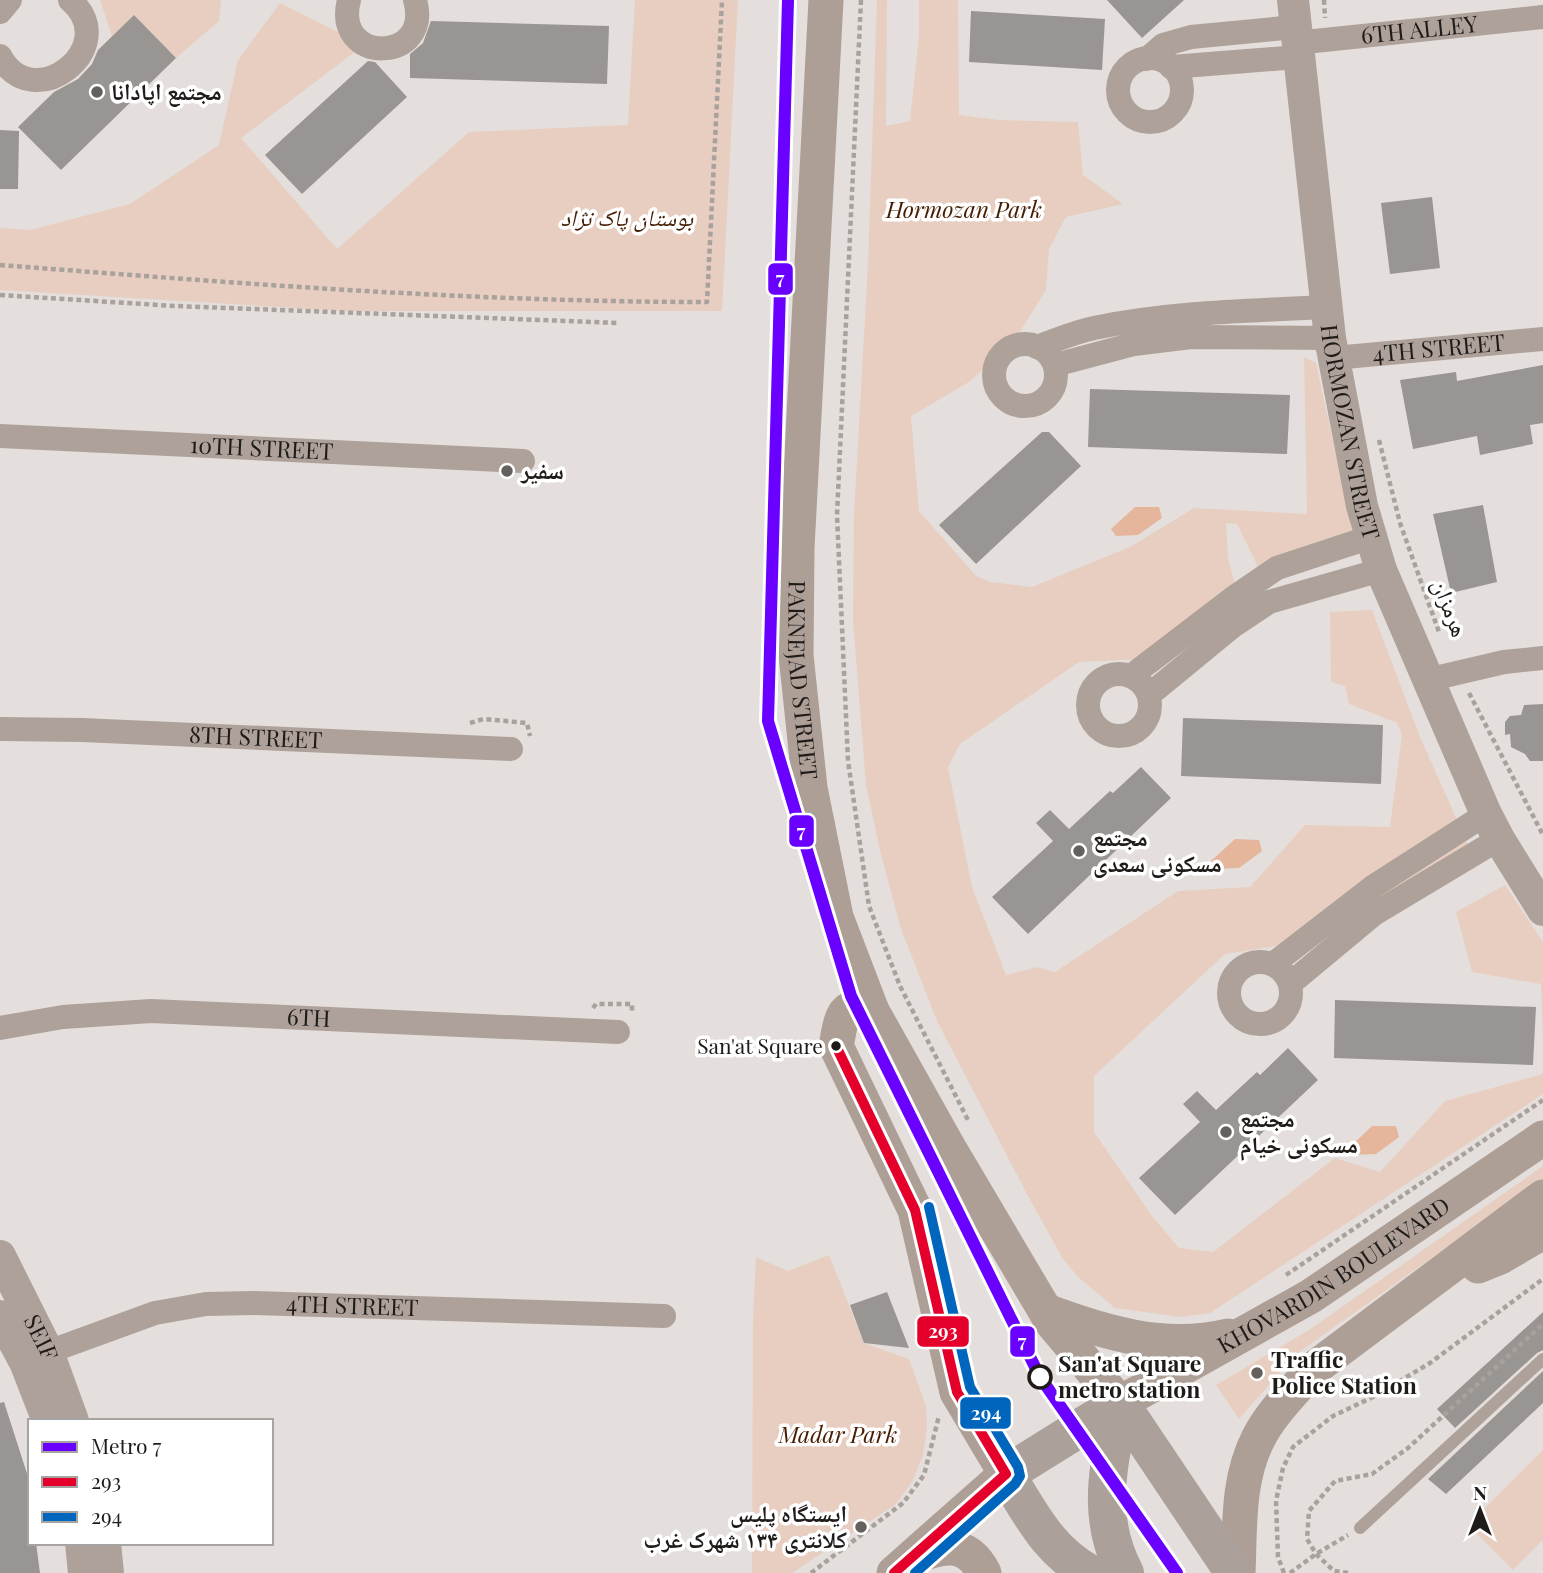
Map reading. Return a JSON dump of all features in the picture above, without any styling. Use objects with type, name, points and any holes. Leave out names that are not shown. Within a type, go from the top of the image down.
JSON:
[{"type":"highway","points":[[1089,1573],[1053,1546],[1037,1528],[1006,1474],[1120,1403]]},
{"type":"highway","points":[[1120,1403],[1236,1573]]},
{"type":"highway","points":[[1120,1403],[1106,1480],[1106,1516],[1114,1552],[1125,1573]]},
{"type":"main road","name":"PAKNEJAD STREET","points":[[826,0],[797,548],[796,655],[810,788],[836,917],[872,1011],[962,1141],[1053,1324],[1120,1403]]},
{"type":"main road","points":[[872,1011],[863,1005],[851,1006],[844,1012],[836,1046],[915,1210]]},
{"type":"main road","name":"KHOVARDIN BOULEVARD","points":[[1120,1403],[1311,1296],[1543,1138]]},
{"type":"main road","points":[[904,1565],[1006,1474],[957,1392],[915,1210],[912,1183],[914,1170],[929,1155],[962,1141]]},
{"type":"main road","points":[[1236,1573],[1246,1468],[1267,1423],[1312,1370],[1543,1197]]},
{"type":"main road","points":[[1423,1289],[1500,1257],[1543,1232]]},
{"type":"main road","points":[[1046,1311],[1088,1326],[1148,1340],[1211,1340],[1261,1325]]},
{"type":"main road","points":[[904,1565],[935,1549],[956,1548],[971,1555],[984,1573]]},
{"type":"street","points":[[0,12],[10,0]]},
{"type":"street","points":[[0,56],[12,71],[25,78],[54,78],[67,71],[78,61],[86,32],[82,16],[70,0]]},
{"type":"street","points":[[349,0],[347,21],[351,32],[359,41],[380,50],[393,48],[412,34],[417,24],[415,0]]},
{"type":"street","name":"6TH ALLEY","points":[[1295,32],[1543,17]]},
{"type":"street","points":[[1147,59],[1163,61],[1171,67],[1180,80],[1182,91],[1175,110],[1167,118],[1157,121],[1136,119],[1127,113],[1122,104],[1119,84],[1129,67],[1147,59],[1163,46],[1191,37],[1295,32]]},
{"type":"street","points":[[1171,67],[1295,32]]},
{"type":"street","name":"HORMOZAN STREET","points":[[1295,32],[1326,307],[1362,506],[1381,570],[1427,680],[1493,827],[1543,910]]},
{"type":"street","points":[[1037,346],[1050,356],[1055,365],[1055,386],[1050,396],[1042,402],[1021,407],[1003,398],[994,379],[998,360],[1013,346],[1037,346],[1091,329],[1188,326],[1326,307]]},
{"type":"street","points":[[1055,365],[1188,326]]},
{"type":"street","name":"4TH STREET","points":[[1188,326],[1332,348],[1543,339]]},
{"type":"street","name":"10TH STREET","points":[[0,436],[523,461]]},
{"type":"street","points":[[1149,695],[1233,626],[1263,592],[1277,568],[1371,537]]},
{"type":"street","points":[[1131,676],[1263,592],[1381,570]]},
{"type":"street","points":[[1427,680],[1503,662],[1543,658]]},
{"type":"street","points":[[1116,673],[1131,676],[1144,686],[1149,695],[1149,716],[1135,732],[1114,736],[1104,733],[1090,719],[1087,709],[1091,689],[1106,676],[1116,673]]},
{"type":"street","name":"8TH STREET","points":[[0,729],[511,749]]},
{"type":"street","points":[[1273,964],[1493,827]]},
{"type":"street","name":"HORMOZAN STREET","points":[[1493,827],[1543,883]]},
{"type":"street","points":[[1291,983],[1374,914],[1404,880]]},
{"type":"street","points":[[1258,961],[1273,964],[1286,974],[1291,983],[1290,1004],[1277,1020],[1256,1024],[1246,1021],[1232,1007],[1229,997],[1233,977],[1248,964],[1258,961]]},
{"type":"street","name":"6TH","points":[[0,1028],[62,1017],[151,1011],[618,1032]]},
{"type":"street","name":"SEIF","points":[[0,1256],[36,1357],[48,1419]]},
{"type":"street","name":"4TH STREET","points":[[36,1357],[155,1313],[206,1304],[254,1303],[664,1316]]},
{"type":"street","name":"SEIF","points":[[0,1316],[36,1357],[72,1419]]},
{"type":"street","points":[[81,1545],[84,1573]]},
{"type":"street","points":[[104,1545],[108,1573]]},
{"type":"lane","points":[[1360,1528],[1543,1359]]},
{"type":"path","points":[[0,265],[300,289],[595,302],[707,302],[722,0]]},
{"type":"path","points":[[861,0],[837,515],[848,761],[869,906],[962,1141]]},
{"type":"path","points":[[1324,0],[1326,23]]},
{"type":"path","points":[[0,295],[175,306],[619,323]]},
{"type":"path","name":"هرمزان","points":[[1376,431],[1400,523],[1442,641],[1543,835]]},
{"type":"path","points":[[1282,1278],[1543,1100]]},
{"type":"path","points":[[1284,1573],[1278,1557],[1276,1501],[1283,1468],[1293,1447],[1333,1416],[1373,1397],[1430,1363],[1543,1279]]},
{"type":"path","points":[[1348,1573],[1335,1571],[1316,1554],[1307,1539],[1309,1511],[1335,1480],[1372,1474],[1409,1448],[1543,1324]]},
{"type":"path","points":[[811,1573],[903,1503],[924,1475],[940,1411]]},
{"type":"path","points":[[1290,1573],[1360,1528]]},
{"type":"green space","points":[[100,0],[221,0],[219,21],[176,58],[134,15],[112,36]]},
{"type":"green space","name":"بوستان پاک نژاد","points":[[635,0],[738,0],[722,311],[346,311],[0,290],[0,228],[30,230],[130,204],[219,145],[238,60],[280,3],[364,45],[241,138],[337,249],[469,132],[628,125]]},
{"type":"green space","name":"Hormozan Park","points":[[877,0],[887,0],[886,126],[910,121],[919,36],[919,0],[958,0],[959,115],[999,120],[1078,122],[1083,175],[1123,204],[1066,217],[1049,249],[1046,290],[1014,341],[969,382],[911,416],[919,511],[976,576],[990,582],[1032,587],[1132,546],[1194,508],[1307,514],[1304,357],[1316,363],[1356,549],[1263,577],[1237,524],[1226,523],[1228,558],[1238,596],[1148,659],[1079,662],[960,744],[948,767],[972,887],[1006,975],[1037,967],[1055,972],[1178,891],[1250,887],[1305,825],[1390,827],[1402,735],[1397,723],[1349,704],[1345,686],[1331,682],[1330,612],[1372,610],[1420,737],[1470,849],[1315,940],[1225,954],[1094,1076],[1094,1132],[1152,1216],[1179,1248],[1213,1252],[1335,1158],[1380,1172],[1445,1101],[1543,1074],[1543,1094],[1210,1313],[1181,1317],[1115,1308],[1078,1277],[1063,1259],[937,1021],[900,926],[880,850],[866,785],[853,620],[854,515],[868,264]]},
{"type":"green space","points":[[1505,885],[1543,942],[1543,1038],[1541,984],[1472,972],[1456,912]]},
{"type":"green space","points":[[1543,1166],[1543,1179],[1295,1355],[1239,1419],[1216,1385],[1309,1330]]},
{"type":"green space","name":"Madar Park","points":[[829,1255],[864,1343],[909,1359],[926,1406],[927,1426],[923,1456],[912,1482],[896,1504],[792,1573],[752,1573],[753,1317],[756,1257],[788,1271]]},
{"type":"green space","points":[[1543,1450],[1543,1540],[1513,1570],[1468,1525]]},
{"type":"shaded area","points":[[1135,507],[1159,507],[1162,518],[1138,535],[1116,536],[1111,529]]},
{"type":"shaded area","points":[[1235,839],[1259,840],[1262,851],[1239,868],[1216,869],[1211,861]]},
{"type":"shaded area","points":[[1372,1126],[1396,1126],[1399,1137],[1376,1154],[1354,1155],[1349,1148]]},
{"type":"building","points":[[1107,0],[1184,0],[1142,38]]},
{"type":"building","points":[[971,11],[1105,19],[1102,70],[969,62]]},
{"type":"building","name":"مجتمع اپادانا","points":[[134,15],[176,58],[61,170],[18,127],[54,92],[78,79],[92,64],[98,50]]},
{"type":"building","points":[[431,21],[609,26],[607,84],[410,78],[410,54],[423,43]]},
{"type":"building","points":[[368,61],[375,62],[407,97],[302,194],[265,155]]},
{"type":"building","points":[[0,130],[19,131],[18,189],[0,189]]},
{"type":"building","points":[[1432,197],[1440,268],[1390,274],[1381,203]]},
{"type":"building","points":[[1543,365],[1543,423],[1530,425],[1533,444],[1480,455],[1477,436],[1413,449],[1400,380],[1456,372],[1457,381]]},
{"type":"building","points":[[1090,389],[1290,395],[1287,454],[1088,447]]},
{"type":"building","points":[[1042,432],[1049,432],[1081,466],[976,564],[939,525]]},
{"type":"building","points":[[1483,505],[1497,582],[1451,593],[1433,514]]},
{"type":"building","points":[[1543,704],[1543,761],[1530,761],[1525,754],[1511,747],[1510,734],[1505,735],[1505,722],[1510,716],[1521,715],[1524,705]]},
{"type":"building","name":"مجتمع مسکونی سعدی","points":[[1183,718],[1383,725],[1381,784],[1181,776]]},
{"type":"building","name":"مجتمع مسکونی سعدی","points":[[1141,767],[1171,798],[1028,934],[992,897],[1053,841],[1036,823],[1050,810],[1069,829]]},
{"type":"building","name":"مجتمع مسکونی خیام","points":[[1335,1000],[1536,1007],[1533,1065],[1334,1058]]},
{"type":"building","name":"مجتمع مسکونی خیام","points":[[1288,1048],[1318,1080],[1175,1215],[1139,1178],[1200,1122],[1183,1104],[1197,1091],[1216,1110],[1257,1072],[1260,1075]]},
{"type":"building","points":[[887,1292],[909,1348],[864,1343],[850,1305]]},
{"type":"building","points":[[1543,1312],[1543,1350],[1455,1428],[1437,1409]]},
{"type":"building","points":[[1543,1371],[1543,1403],[1446,1494],[1428,1479]]},
{"type":"building","points":[[4,1402],[28,1477],[28,1545],[36,1545],[40,1573],[0,1573],[0,1403]]},
{"type":"metro line","name":"7","points":[[788,0],[768,721],[851,996],[1040,1377],[1177,1573]]},
{"type":"transit line","name":"293","points":[[836,1046],[915,1210],[957,1392],[1006,1474],[894,1573]]},
{"type":"transit line","name":"294","points":[[915,1573],[1015,1484],[1020,1476],[1018,1467],[970,1387],[929,1207]]},
{"type":"place","name":"مجتمع اپادانا","points":[[97,92]]},
{"type":"place","name":"سفیر","points":[[507,471]]},
{"type":"place","name":"مجتمع مسکونی سعدی","points":[[1079,851]]},
{"type":"place","name":"San'at Square","points":[[836,1046]]},
{"type":"place","name":"مجتمع مسکونی خیام","points":[[1226,1132]]},
{"type":"place","name":"Traffic Police Station","points":[[1257,1373]]},
{"type":"place","name":"San'at Square metro station","points":[[1040,1377]]},
{"type":"place","name":"ایستگاه پلیس کلانتری ۱۳۴ شهرک غرب","points":[[861,1527]]}]
